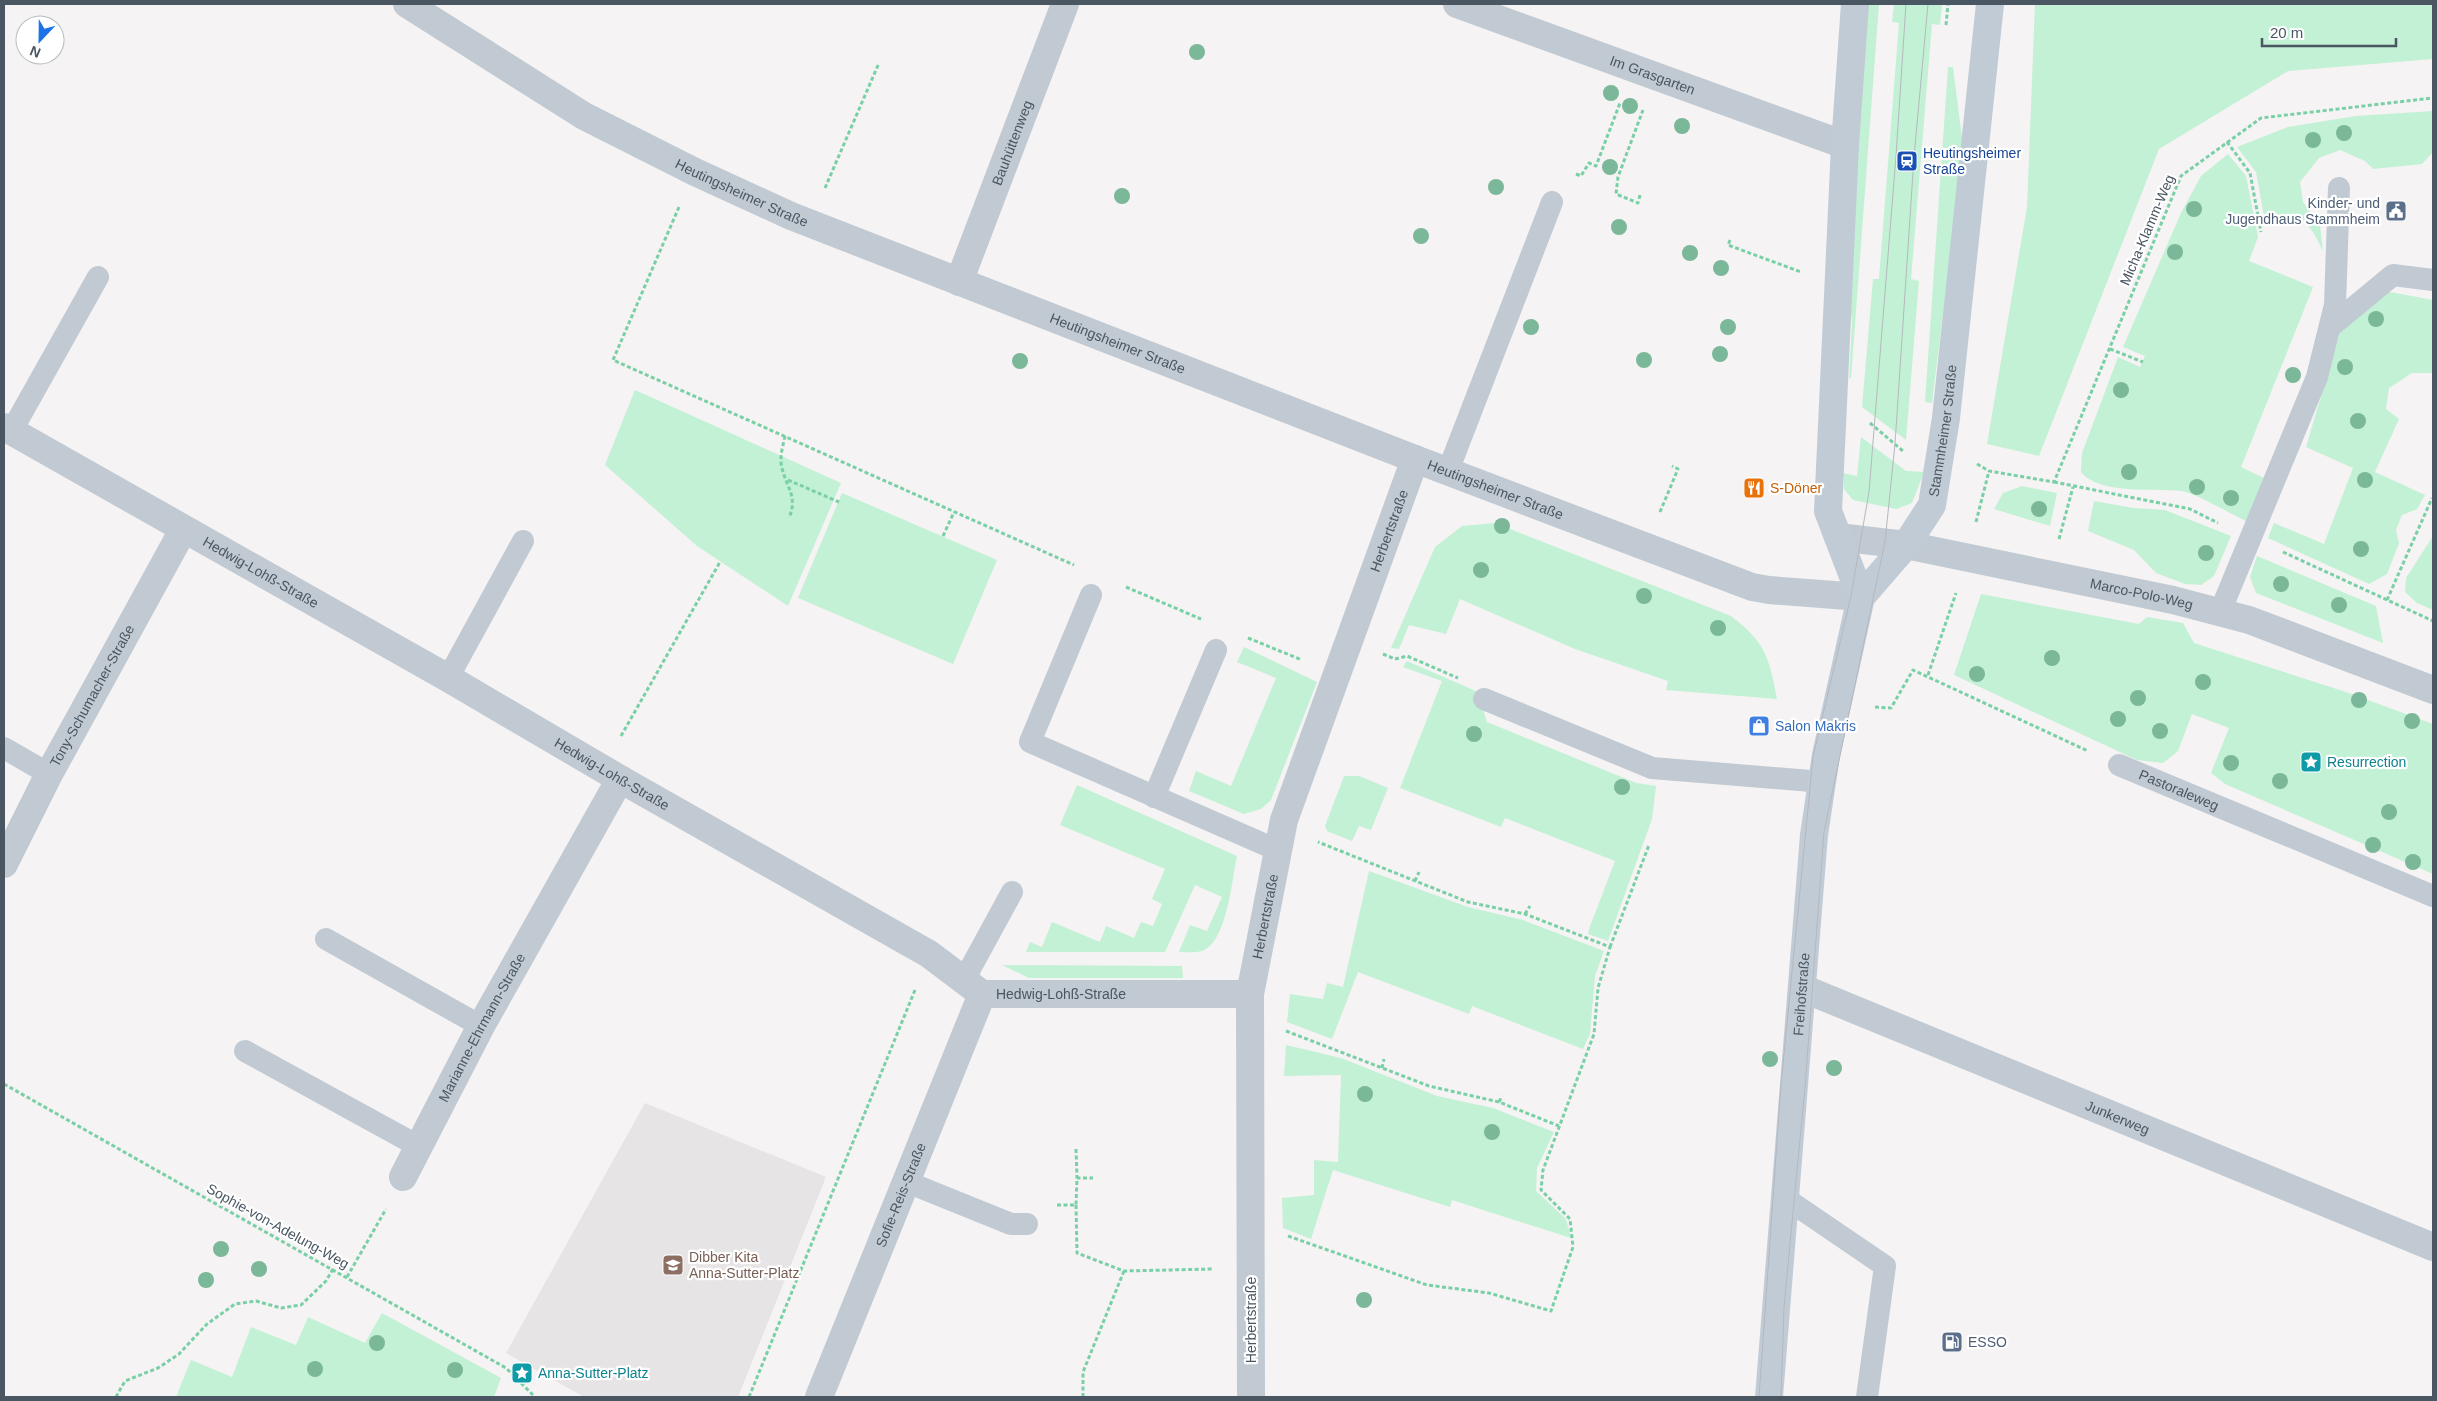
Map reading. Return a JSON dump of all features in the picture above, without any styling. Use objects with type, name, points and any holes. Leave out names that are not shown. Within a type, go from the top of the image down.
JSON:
[{"type":"street","name":"Heutingsheimer Straße","points":[[407,4],[584,116],[694,172],[810,224],[1415,459],[1752,587],[1861,597]]},
{"type":"street","name":"Bauhüttenweg","points":[[960,282],[1066,4]]},
{"type":"street","name":"Im Grasgarten","points":[[1458,4],[1846,146]]},
{"type":"street","points":[[1855,4],[1828,511],[1861,597]]},
{"type":"street","name":"Stammheimer Straße","points":[[1861,597],[1906,545],[1932,505],[1946,418],[1990,4]]},
{"type":"street","name":"Hedwig-Lohß-Straße","points":[[8,430],[448,678],[611,774],[929,954],[973,987],[1250,994]]},
{"type":"street","name":"Herbertstraße","points":[[1251,1397],[1250,994],[1284,820],[1415,459]]},
{"type":"street","name":"Tony-Schumacher-Straße","points":[[4,864],[49,774],[183,530]]},
{"type":"street","name":"Marco-Polo-Weg","points":[[1838,537],[1906,545],[1966,556],[2220,612],[2249,620],[2433,690]]},
{"type":"street","name":"Freihofstraße","points":[[1769,1397],[1814,835],[1836,704],[1861,597]]},
{"type":"street","name":"Marianne-Ehrmann-Straße","points":[[403,1177],[611,774]]},
{"type":"street","name":"Sofie-Reis-Straße","points":[[820,1397],[906,1182],[973,987]]},
{"type":"street","name":"Junkerweg","points":[[1802,988],[2433,1247]]},
{"type":"lane","points":[[2220,612],[2317,377],[2336,305],[2339,188]]},
{"type":"lane","points":[[1448,471],[1552,202]]},
{"type":"lane","points":[[2330,327],[2393,276],[2433,280]]},
{"type":"lane","points":[[8,430],[98,277]]},
{"type":"lane","points":[[448,678],[523,541]]},
{"type":"lane","points":[[1091,595],[1030,742],[1277,850]]},
{"type":"lane","points":[[1154,797],[1216,650]]},
{"type":"lane","points":[[1484,699],[1652,768],[1822,782]]},
{"type":"lane","points":[[4,748],[49,774]]},
{"type":"lane","name":"Pastoraleweg","points":[[2118,765],[2433,896]]},
{"type":"lane","points":[[973,987],[1012,892]]},
{"type":"lane","points":[[326,939],[481,1026]]},
{"type":"lane","points":[[245,1051],[420,1147]]},
{"type":"lane","points":[[906,1182],[1011,1224],[1027,1224]]},
{"type":"lane","points":[[1785,1198],[1885,1266],[1867,1397]]},
{"type":"path","points":[[1946,26],[1948,4]]},
{"type":"path","points":[[810,224],[880,63]]},
{"type":"path","name":"Micha-Klamm-Weg","points":[[1966,556],[1990,471],[2054,482],[2181,176],[2261,118],[2433,98]]},
{"type":"path","points":[[1574,174],[1581,176],[1589,163],[1596,166],[1619,106]]},
{"type":"path","points":[[1640,195],[1638,203],[1616,194],[1618,176],[1642,112]]},
{"type":"path","points":[[2227,142],[2250,173],[2261,232]]},
{"type":"path","points":[[694,172],[613,360],[1080,568]]},
{"type":"path","points":[[1730,240],[1728,245],[1808,274]]},
{"type":"path","points":[[2110,349],[2142,362]]},
{"type":"path","points":[[1868,422],[1908,455],[1908,447]]},
{"type":"path","points":[[784,436],[782,468],[794,507],[790,518]]},
{"type":"path","points":[[1659,514],[1678,469],[1672,466]]},
{"type":"path","points":[[787,480],[804,489],[839,502]]},
{"type":"path","points":[[2050,574],[2073,487]]},
{"type":"path","points":[[2387,600],[2432,498]]},
{"type":"path","points":[[943,536],[954,512]]},
{"type":"path","points":[[1928,675],[1951,612],[1966,556]]},
{"type":"path","points":[[611,774],[720,562]]},
{"type":"path","points":[[1125,587],[1206,621]]},
{"type":"path","points":[[1241,635],[1337,675]]},
{"type":"path","points":[[1383,654],[1395,659],[1407,656],[1478,686],[1484,699]]},
{"type":"path","points":[[1836,704],[1891,708],[1913,670],[1928,675],[2118,765]]},
{"type":"path","points":[[1315,841],[1468,902],[1525,914],[1610,947]]},
{"type":"path","points":[[1286,1236],[1427,1285],[1490,1290],[1551,1311],[1573,1247],[1570,1219],[1541,1190],[1543,1170],[1594,1034],[1598,988],[1610,947],[1649,845]]},
{"type":"path","points":[[1415,881],[1419,872]]},
{"type":"path","points":[[1525,914],[1530,906]]},
{"type":"path","points":[[749,1397],[929,954]]},
{"type":"path","points":[[1277,1027],[1429,1086],[1498,1102],[1559,1126]]},
{"type":"path","points":[[1382,1068],[1384,1059]]},
{"type":"path","name":"Sophie-von-Adelung-Weg","points":[[4,1084],[506,1368],[535,1397]]},
{"type":"path","points":[[1498,1102],[1502,1096]]},
{"type":"path","points":[[1076,1149],[1077,1253],[1124,1271],[1212,1270]]},
{"type":"path","points":[[347,1277],[403,1177]]},
{"type":"path","points":[[1077,1178],[1093,1178]]},
{"type":"path","points":[[1049,1205],[1076,1205]]},
{"type":"path","points":[[1364,1263],[1366,1256]]},
{"type":"path","points":[[116,1397],[125,1381],[158,1368],[180,1354],[207,1324],[235,1304],[256,1301],[281,1308],[301,1305],[326,1281],[333,1269]]},
{"type":"path","points":[[1083,1397],[1083,1372],[1124,1271]]},
{"type":"shaded area","name":"Dibber Kita Anna-Sutter-Platz","points":[[645,1103],[826,1177],[738,1397],[584,1397],[506,1353]]},
{"type":"green space","points":[[1865,4],[1879,4],[1851,378],[1849,378],[1852,322],[1844,261]]},
{"type":"green space","points":[[1894,4],[1942,4],[1940,25],[1932,24],[1911,279],[1919,281],[1906,440],[1862,407],[1873,279],[1879,279],[1899,23],[1892,22]]},
{"type":"green space","points":[[2035,4],[2433,4],[2433,59],[2288,71],[2159,149],[2039,456],[1987,444],[2027,207]]},
{"type":"green space","points":[[1948,67],[1953,67],[1962,138],[1960,177],[1932,403],[1925,402]]},
{"type":"green space","points":[[2433,111],[2433,152],[2422,164],[2373,169],[2365,161],[2340,150],[2319,158],[2300,182],[2303,202],[2320,225],[2323,251],[2313,232],[2302,221],[2295,218],[2287,218],[2265,222],[2256,172],[2237,147],[2288,127],[2356,116]]},
{"type":"green space","points":[[2228,154],[2246,176],[2258,237],[2249,261],[2313,287],[2241,467],[2266,479],[2248,522],[2188,493],[2113,487],[2089,479],[2081,472],[2082,453],[2118,357],[2140,367],[2145,356],[2123,347],[2181,213],[2201,176]]},
{"type":"green space","points":[[2385,291],[2433,300],[2433,373],[2412,373],[2389,388],[2386,409],[2399,419],[2375,472],[2425,495],[2417,509],[2402,515],[2396,530],[2399,543],[2387,574],[2369,584],[2268,538],[2274,523],[2324,544],[2353,468],[2306,447],[2340,332]]},
{"type":"green space","points":[[635,390],[841,483],[788,606],[697,546],[605,465]]},
{"type":"green space","points":[[1861,437],[1906,471],[1924,472],[1912,503],[1896,509],[1853,500],[1844,489],[1843,473],[1857,476]]},
{"type":"green space","points":[[2022,486],[2057,493],[2050,526],[1994,509],[2003,493]]},
{"type":"green space","points":[[842,493],[997,560],[953,664],[798,598]]},
{"type":"green space","points":[[2094,501],[2133,508],[2165,510],[2231,536],[2214,576],[2201,585],[2185,584],[2156,573],[2134,550],[2088,531]]},
{"type":"green space","points":[[1495,523],[1731,616],[1752,634],[1764,652],[1777,699],[1666,690],[1668,681],[1575,649],[1460,599],[1446,634],[1409,625],[1399,649],[1391,648],[1435,547],[1462,526]]},
{"type":"green space","points":[[2433,536],[2433,610],[2417,603],[2405,592],[2406,578]]},
{"type":"green space","points":[[2257,556],[2376,606],[2383,643],[2256,593],[2250,577]]},
{"type":"green space","points":[[1981,594],[2139,624],[2147,617],[2183,623],[2194,643],[2349,693],[2433,724],[2433,874],[2225,784],[2211,773],[2229,728],[2192,714],[2178,751],[2163,763],[2137,760],[1954,675]]},
{"type":"green space","points":[[1244,647],[1317,682],[1271,800],[1261,809],[1244,814],[1189,791],[1196,771],[1231,786],[1276,678],[1237,662]]},
{"type":"green space","points":[[1407,661],[1478,692],[1487,722],[1636,783],[1656,786],[1652,819],[1608,941],[1588,934],[1615,861],[1505,818],[1501,827],[1400,788],[1442,681],[1403,667]]},
{"type":"green space","points":[[1344,776],[1359,776],[1388,788],[1371,830],[1359,826],[1352,841],[1327,831],[1325,826]]},
{"type":"green space","points":[[1077,785],[1237,856],[1223,923],[1210,946],[1199,952],[1179,952],[1190,925],[1207,931],[1222,897],[1195,885],[1165,952],[1026,952],[1030,942],[1042,947],[1052,922],[1100,942],[1106,926],[1134,938],[1141,922],[1153,926],[1162,904],[1152,899],[1165,869],[1060,825]]},
{"type":"green space","points":[[1369,871],[1468,907],[1523,920],[1604,951],[1595,976],[1590,1034],[1583,1049],[1472,1006],[1469,1014],[1358,972],[1332,1039],[1287,1022],[1290,994],[1323,999],[1327,983],[1343,987]]},
{"type":"green space","points":[[1002,965],[1182,966],[1183,978],[1029,978]]},
{"type":"green space","points":[[1286,1045],[1341,1058],[1437,1096],[1493,1108],[1554,1132],[1537,1168],[1536,1191],[1566,1219],[1571,1238],[1452,1200],[1450,1207],[1333,1170],[1311,1239],[1283,1228],[1282,1198],[1314,1195],[1314,1160],[1338,1162],[1341,1075],[1284,1076]]},
{"type":"green space","points":[[382,1313],[501,1378],[494,1397],[176,1397],[191,1360],[232,1377],[251,1327],[296,1345],[308,1317],[365,1343]]},
{"type":"tram line","points":[[1759,1397],[1781,1085],[1813,757],[1851,596],[1869,492],[1896,156],[1906,4]]},
{"type":"tram line","points":[[1781,1397],[1784,1307],[1805,1087],[1824,832],[1885,542],[1895,444],[1914,157],[1928,4]]},
{"type":"place","name":"Heutingsheimer Straße","points":[[1907,161]]},
{"type":"place","name":"Kinder- und Jugendhaus Stammheim","points":[[2396,211]]},
{"type":"place","name":"S-Döner","points":[[1754,488]]},
{"type":"place","name":"Salon Makris","points":[[1759,726]]},
{"type":"place","name":"Resurrection","points":[[2311,762]]},
{"type":"place","name":"Dibber Kita Anna-Sutter-Platz","points":[[673,1265]]},
{"type":"place","name":"ESSO","points":[[1952,1342]]},
{"type":"place","name":"Anna-Sutter-Platz","points":[[522,1373]]}]
